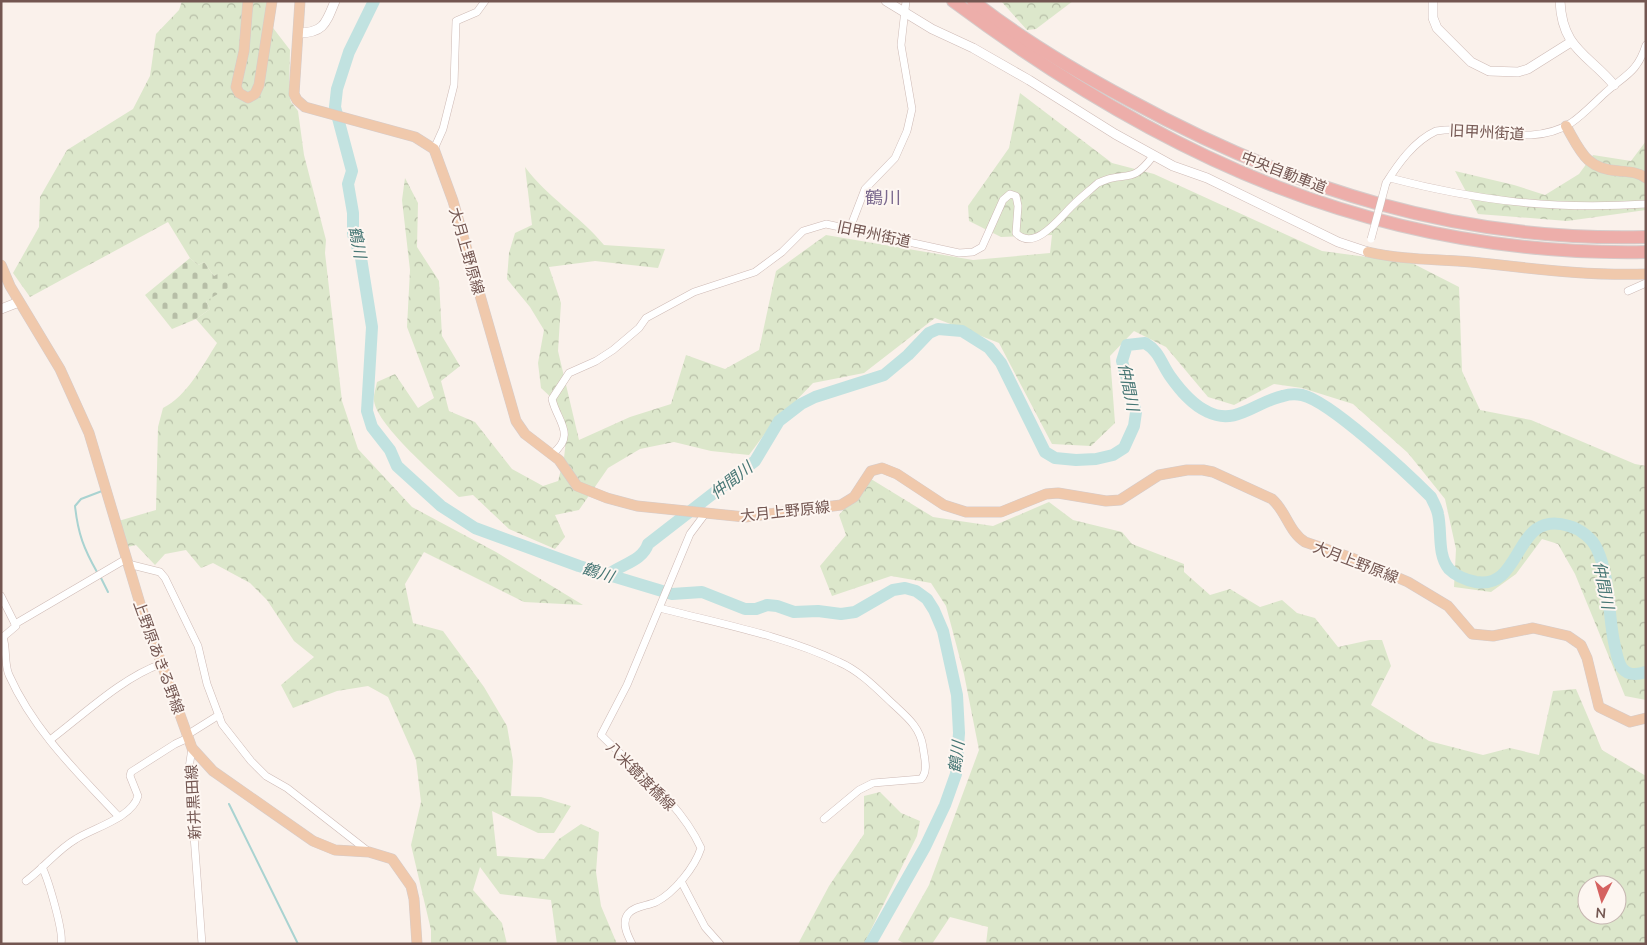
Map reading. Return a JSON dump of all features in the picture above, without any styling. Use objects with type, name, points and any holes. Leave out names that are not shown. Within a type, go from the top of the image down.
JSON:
[{"type":"highway","name":"中央自動車道","points":[[953,1],[1005,40],[1067,81],[1136,122],[1207,158],[1275,188],[1381,222],[1455,239],[1551,250],[1646,252]]},
{"type":"highway","name":"中央自動車道","points":[[973,1],[1074,69],[1152,113],[1226,150],[1312,184],[1385,208],[1481,228],[1560,236],[1646,237]]},
{"type":"main road","points":[[248,1],[244,51],[236,87],[239,93],[248,98],[255,94],[259,85],[272,1]]},
{"type":"main road","points":[[300,1],[294,94],[297,100],[306,107],[415,137],[434,149]]},
{"type":"main road","points":[[1566,126],[1582,154],[1591,163],[1603,169],[1638,173],[1646,178]]},
{"type":"main road","name":"大月上野原線","points":[[434,149],[453,201],[516,421],[525,434],[552,454],[563,465],[572,481],[592,493],[637,506],[745,517],[841,505],[854,497],[871,471],[882,468],[897,474],[944,505],[966,512],[980,513],[1012,509],[1046,494],[1058,493],[1106,501],[1120,500],[1160,475],[1177,470],[1203,470],[1272,499],[1280,508],[1296,535],[1305,542],[1352,558],[1408,582],[1448,606],[1472,634],[1493,636],[1533,628],[1568,636],[1580,645],[1587,658],[1599,707],[1630,722],[1646,718]]},
{"type":"main road","points":[[1368,252],[1400,258],[1457,261],[1550,270],[1646,274]]},
{"type":"main road","name":"上野原あきる野線","points":[[1,265],[19,302],[60,369],[89,433],[127,561],[189,740],[213,771],[313,841],[335,850],[369,852],[392,859],[407,878],[414,899],[417,944]]},
{"type":"street","points":[[298,33],[309,33],[324,26],[336,1]]},
{"type":"street","points":[[434,149],[443,129],[454,85],[456,21],[477,12],[485,1]]},
{"type":"street","points":[[886,1],[1036,84],[1115,134],[1172,166],[1207,178],[1338,242],[1368,252]]},
{"type":"street","points":[[850,228],[865,189],[893,162],[912,118],[901,45],[903,12],[906,1]]},
{"type":"street","points":[[1433,1],[1433,18],[1437,28],[1470,62],[1489,71],[1518,72],[1528,69],[1571,42]]},
{"type":"street","points":[[1560,1],[1564,25],[1571,42],[1614,85]]},
{"type":"street","name":"旧甲州街道","points":[[1368,252],[1388,181],[1407,155],[1427,135],[1436,131],[1532,135],[1551,132],[1566,126],[1638,66],[1646,45]]},
{"type":"street","name":"旧甲州街道","points":[[552,454],[560,448],[564,433],[552,399],[569,373],[605,356],[627,339],[646,318],[694,292],[756,272],[782,252],[807,228],[826,224],[959,253],[973,252],[983,245],[1004,200],[1013,194],[1018,206],[1016,233],[1023,238],[1032,238],[1040,235],[1055,224],[1098,183],[1107,179],[1136,174],[1153,156]]},
{"type":"street","points":[[1388,181],[1462,195],[1566,207],[1646,204]]},
{"type":"street","points":[[1628,291],[1646,283]]},
{"type":"street","points":[[1,309],[19,302]]},
{"type":"street","points":[[702,514],[686,541],[660,608],[790,643],[839,662],[873,686],[913,722],[921,734],[925,775],[921,779],[873,783],[859,790],[824,819]]},
{"type":"street","points":[[119,817],[60,755],[36,723],[8,672],[2,636],[16,626],[15,624],[99,575],[127,561],[160,572],[165,578],[198,646],[207,684],[222,724],[251,761],[266,776],[287,788],[369,852]]},
{"type":"street","points":[[1,596],[15,624]]},
{"type":"street","name":"八米鏡渡橋線","points":[[632,944],[625,924],[628,913],[659,901],[681,881],[698,856],[701,848],[673,806],[652,782],[601,735],[623,694],[660,608]]},
{"type":"street","points":[[50,740],[119,688],[150,668],[162,664]]},
{"type":"street","points":[[26,880],[76,839],[119,817],[138,799],[130,772],[175,744],[189,740],[219,715]]},
{"type":"street","name":"新井黒田線","points":[[189,740],[189,768],[202,944]]},
{"type":"street","points":[[42,867],[48,879],[62,934],[61,944]]},
{"type":"street","points":[[681,881],[705,927],[720,944]]},
{"type":"green space","points":[[182,1],[267,1],[267,20],[290,50],[289,94],[291,102],[298,111],[304,155],[326,240],[325,253],[342,401],[358,449],[412,507],[496,552],[583,605],[524,602],[424,552],[405,584],[413,623],[443,631],[484,687],[507,726],[513,761],[511,796],[541,797],[571,806],[554,833],[538,833],[492,811],[497,856],[544,859],[559,839],[581,824],[599,832],[596,872],[601,906],[617,944],[557,944],[551,900],[500,894],[480,867],[473,890],[502,923],[507,944],[431,944],[431,930],[411,845],[421,802],[416,760],[388,697],[368,686],[337,691],[293,708],[281,685],[314,657],[294,641],[267,600],[250,583],[213,563],[201,568],[186,550],[165,554],[155,565],[136,545],[123,548],[115,522],[156,510],[158,427],[163,408],[172,403],[187,388],[217,343],[196,319],[210,309],[206,301],[225,271],[214,276],[204,262],[198,265],[190,258],[168,222],[30,297],[13,273],[39,227],[40,197],[67,150],[133,109],[150,76],[156,34],[179,10]]},
{"type":"green space","points":[[1001,1],[1073,1],[1036,29],[1027,30]]},
{"type":"green space","points":[[1020,93],[1112,163],[1154,174],[1322,251],[1412,263],[1459,287],[1462,371],[1480,410],[1531,420],[1635,464],[1646,466],[1646,700],[1625,696],[1575,574],[1558,544],[1542,539],[1516,574],[1491,592],[1454,587],[1456,549],[1445,499],[1408,453],[1353,404],[1302,388],[1274,384],[1234,405],[1208,397],[1166,347],[1134,331],[1110,356],[1115,423],[1091,446],[1052,444],[999,343],[935,318],[864,373],[813,383],[766,432],[749,455],[711,451],[674,442],[640,449],[608,468],[579,510],[555,515],[565,537],[555,549],[509,529],[473,495],[459,497],[410,452],[378,412],[374,401],[377,382],[395,374],[418,408],[434,398],[407,327],[410,270],[402,200],[405,178],[418,203],[417,247],[439,281],[442,336],[460,366],[441,381],[449,411],[475,422],[512,469],[543,486],[558,481],[566,440],[555,401],[541,388],[538,363],[544,330],[530,307],[507,279],[509,253],[515,233],[532,225],[525,167],[543,188],[585,225],[604,245],[665,249],[658,268],[595,261],[549,267],[561,303],[558,351],[579,440],[630,417],[671,404],[686,355],[725,369],[759,350],[776,271],[826,235],[973,260],[1050,253],[1052,235],[1001,237],[969,221],[968,206],[1009,148]]},
{"type":"green space","points":[[1646,141],[1646,210],[1567,221],[1478,214],[1455,171],[1514,185],[1545,195],[1579,174],[1593,155],[1631,161]]},
{"type":"green space","points":[[190,258],[198,265],[204,262],[214,276],[225,270],[233,285],[206,301],[210,309],[196,319],[172,329],[145,295]]},
{"type":"green space","points":[[871,479],[933,517],[993,526],[1049,502],[1073,520],[1122,532],[1132,544],[1184,564],[1184,572],[1210,595],[1230,589],[1260,607],[1282,600],[1297,613],[1315,618],[1338,647],[1370,640],[1382,640],[1391,666],[1371,705],[1429,741],[1483,755],[1510,748],[1539,755],[1553,691],[1576,689],[1602,750],[1646,776],[1646,944],[986,944],[988,927],[950,917],[932,944],[905,944],[898,940],[929,885],[979,750],[964,674],[946,606],[931,583],[891,576],[832,596],[820,566],[846,535],[839,515]]},
{"type":"green space","points":[[880,792],[901,813],[920,821],[917,836],[864,944],[798,944],[829,886],[864,834],[864,796]]},
{"type":"waterway","name":"鶴川","points":[[374,1],[349,52],[337,89],[335,107],[352,171],[348,184],[353,213],[353,234],[361,258],[372,327],[367,411],[372,427],[390,450],[397,466],[441,506],[475,528],[579,566],[672,594],[702,592],[745,609],[756,609],[767,605],[777,606],[794,612],[818,611],[841,614],[855,612],[893,590],[905,588],[916,591],[927,599],[934,610],[943,631],[957,695],[959,733],[956,774],[945,805],[925,847],[870,944]]},
{"type":"waterway","name":"仲間川","points":[[609,574],[637,558],[648,544],[755,461],[779,421],[801,404],[815,397],[884,375],[908,355],[929,333],[938,329],[962,331],[989,348],[1001,363],[1045,452],[1055,458],[1076,460],[1096,459],[1113,455],[1124,448],[1134,426],[1136,412],[1122,361],[1127,345],[1145,343],[1157,354],[1182,392],[1197,405],[1218,416],[1237,414],[1273,399],[1293,394],[1315,400],[1331,410],[1405,472],[1431,497],[1438,514],[1441,550],[1445,563],[1449,569],[1461,577],[1476,582],[1491,581],[1503,574],[1528,538],[1538,528],[1551,524],[1573,527],[1581,532],[1595,545],[1601,560],[1607,583],[1612,631],[1620,665],[1624,671],[1630,674],[1646,672]]},
{"type":"waterway","points":[[97,572],[82,541],[75,506],[81,499],[102,491]]},
{"type":"waterway","points":[[100,576],[108,592]]},
{"type":"waterway","points":[[229,804],[298,944]]},
{"type":"district","name":"鶴川","points":[[883,197]]}]
